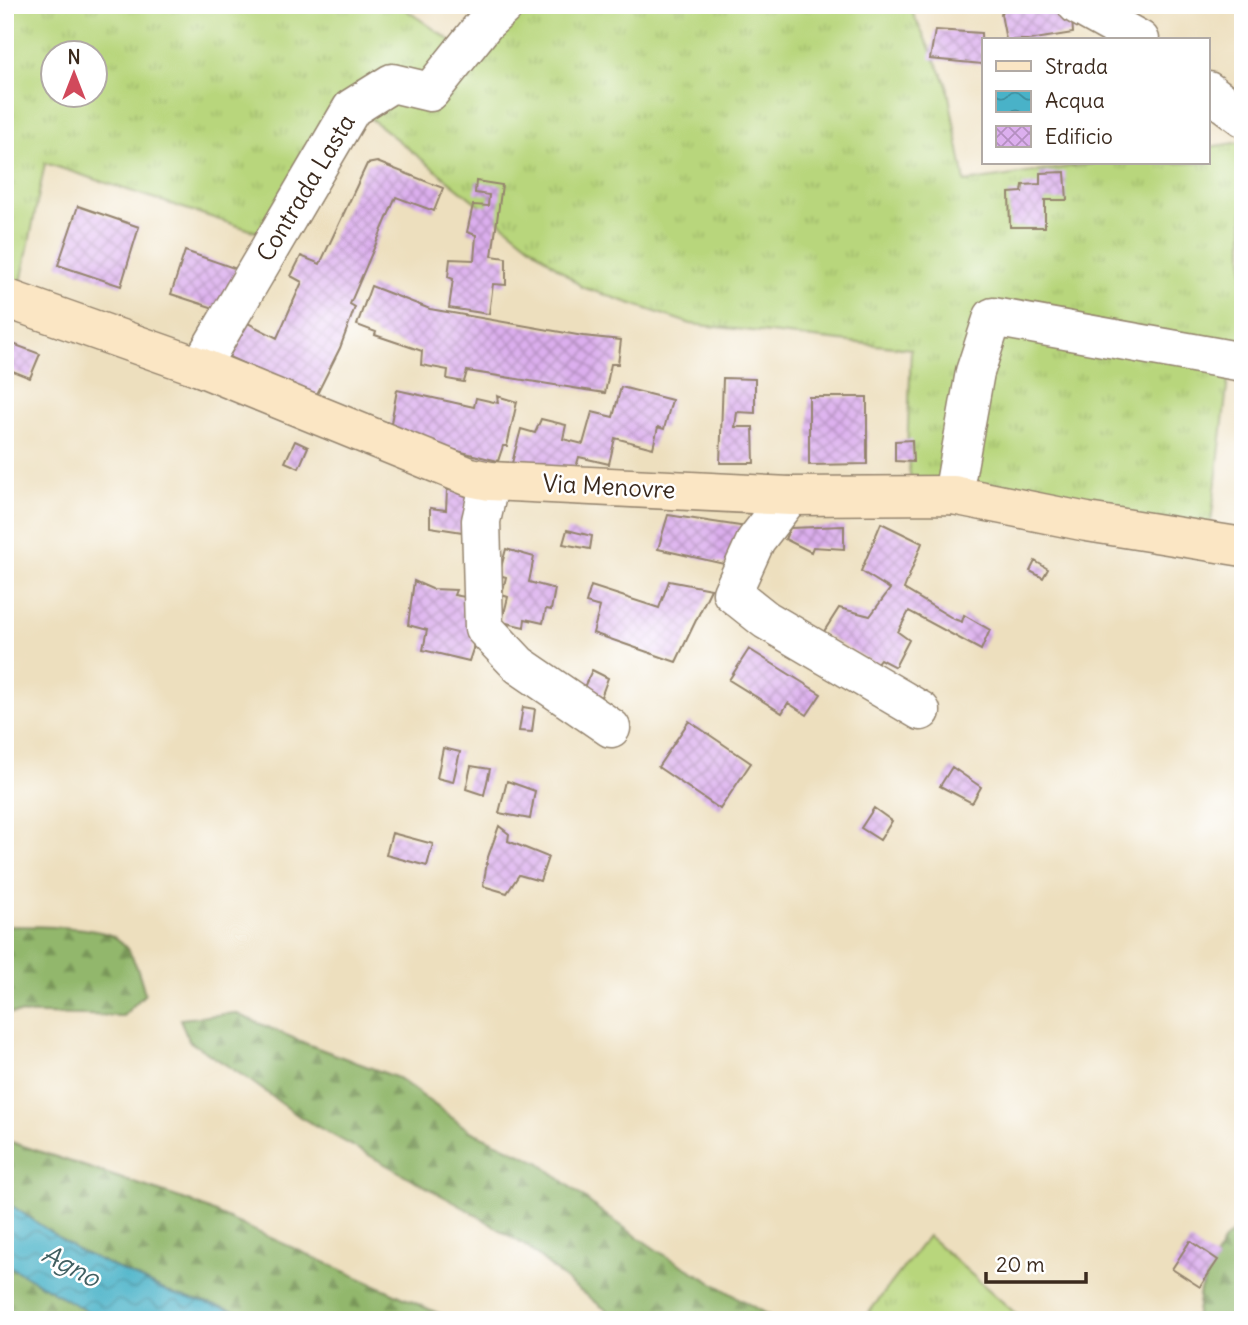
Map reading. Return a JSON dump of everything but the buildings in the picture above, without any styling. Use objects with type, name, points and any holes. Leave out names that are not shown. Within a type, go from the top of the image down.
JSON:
[{"type":"street","name":"Contrada Lasta","points":[[200,367],[352,108],[392,83],[430,92],[486,22],[505,5]]},
{"type":"street","points":[[1077,5],[1136,38]]},
{"type":"street","points":[[1210,92],[1243,117]]},
{"type":"street","name":"Via Menovre","points":[[5,298],[200,367],[470,477],[490,481],[790,496],[953,495],[1087,522],[1243,547]]},
{"type":"street","points":[[953,495],[975,372],[993,317],[1243,362]]},
{"type":"street","points":[[490,481],[481,521],[484,628],[519,665],[611,728]]},
{"type":"street","points":[[790,496],[756,540],[732,593],[766,620],[921,711]]},
{"type":"green space","points":[[5,5],[399,5],[483,63],[528,5],[909,5],[947,85],[965,182],[1089,164],[1210,164],[1210,147],[1243,142],[1243,362],[1230,362],[1210,532],[913,495],[907,453],[911,349],[691,324],[582,287],[361,111],[263,234],[45,163],[16,308],[5,303]]},
{"type":"green space","points":[[5,926],[65,927],[109,935],[119,940],[129,951],[145,994],[123,1016],[5,1013]]},
{"type":"green space","points":[[235,1013],[307,1044],[398,1078],[470,1131],[539,1162],[603,1213],[658,1251],[776,1320],[620,1320],[572,1285],[527,1247],[475,1214],[300,1117],[189,1041],[180,1019]]},
{"type":"green space","points":[[5,1140],[189,1201],[453,1320],[269,1320],[175,1295],[77,1250],[5,1201]]},
{"type":"green space","points":[[1243,1223],[1243,1320],[1196,1320],[1200,1290],[1224,1240]]},
{"type":"green space","points":[[928,1236],[1023,1320],[863,1320]]},
{"type":"green space","points":[[5,1264],[102,1320],[5,1320]]},
{"type":"water","name":"Agno","points":[[5,1201],[77,1250],[175,1295],[269,1320],[102,1320],[5,1264]]}]
